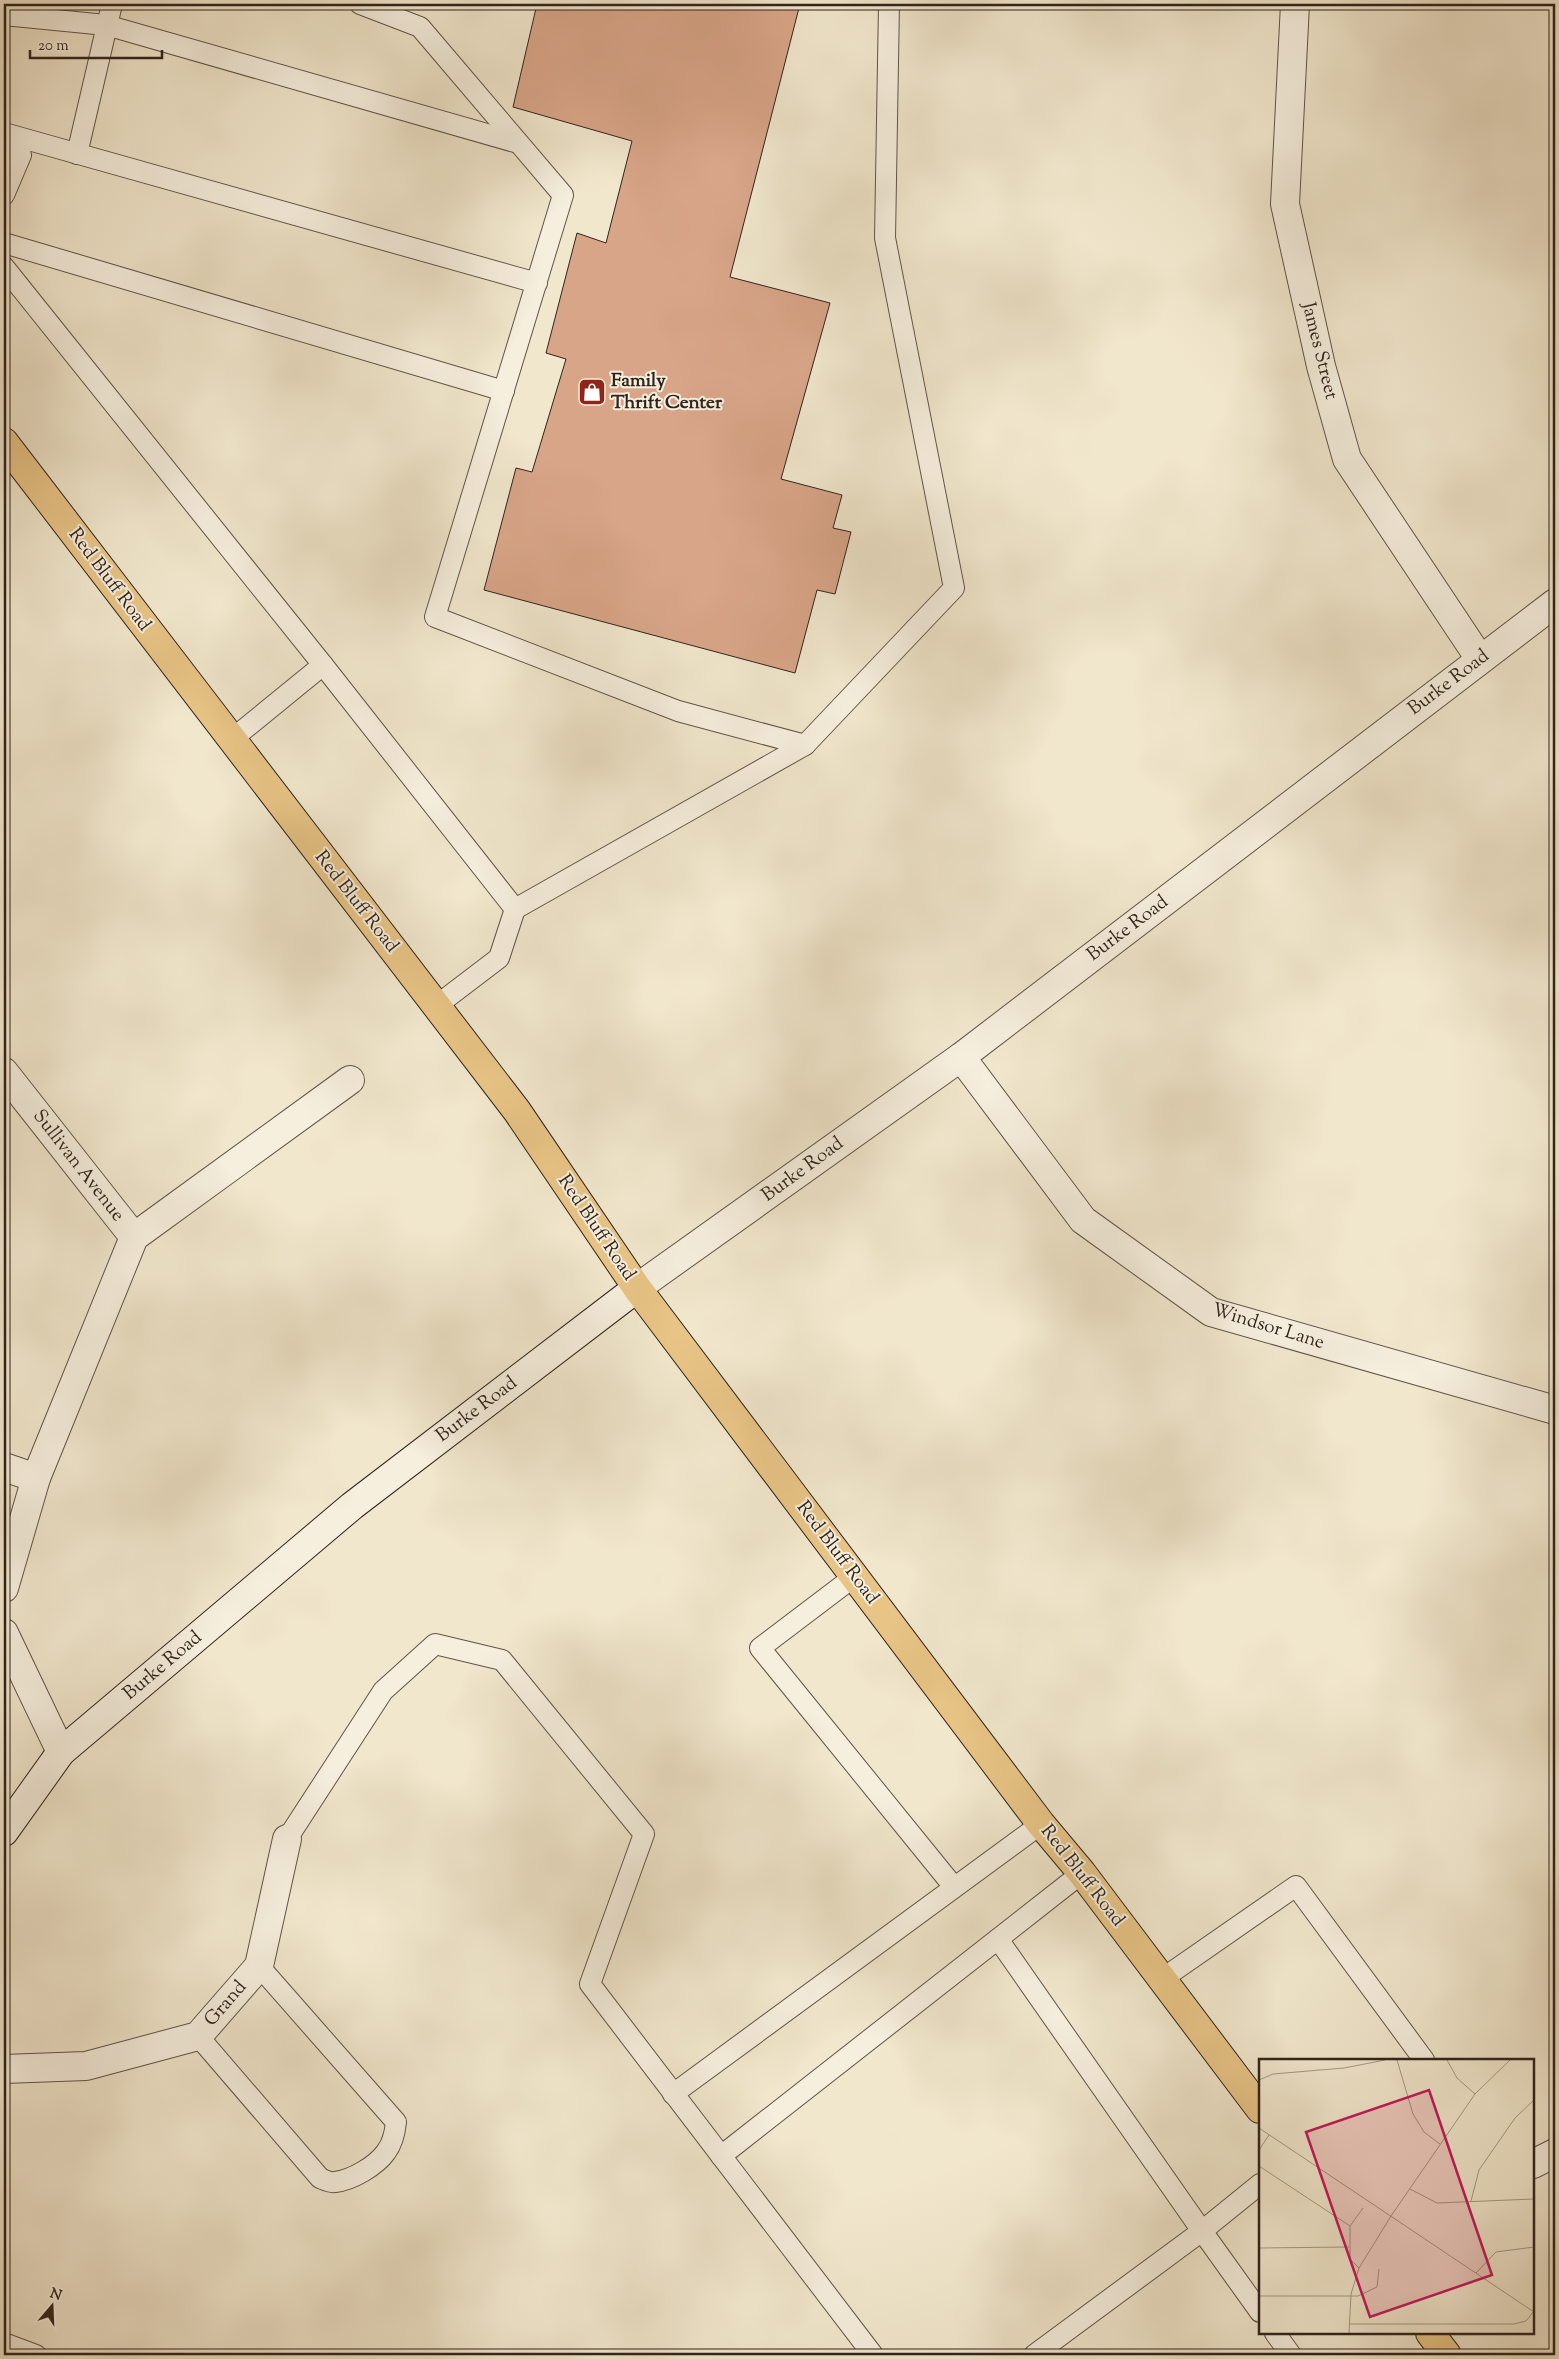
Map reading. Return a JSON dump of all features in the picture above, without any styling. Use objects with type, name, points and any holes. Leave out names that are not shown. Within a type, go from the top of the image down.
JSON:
[{"type":"main road","name":"Red Bluff Road","points":[[4,442],[517,1111],[637,1288],[1040,1824],[1082,1874],[1259,2108]]},
{"type":"main road","points":[[1431,2334],[1447,2355]]},
{"type":"street","name":"James Street","points":[[1295,4],[1285,204],[1321,366],[1344,450],[1347,459],[1480,659]]},
{"type":"street","name":"Burke Road","points":[[4,1832],[62,1752],[352,1506],[637,1288],[961,1057],[1555,602]]},
{"type":"street","name":"Windsor Lane","points":[[961,1057],[1083,1220],[1210,1312],[1555,1410]]},
{"type":"street","name":"Sullivan Avenue","points":[[4,1072],[134,1237]]},
{"type":"street","points":[[4,1588],[36,1478],[134,1237],[350,1080]]},
{"type":"street","points":[[4,1467],[36,1478]]},
{"type":"street","points":[[4,1633],[62,1752]]},
{"type":"street","name":"Grand","points":[[4,2069],[86,2066],[198,2036],[259,1966],[287,1839]]},
{"type":"street","points":[[1534,2164],[1555,2154]]},
{"type":"lane","points":[[77,154],[112,4]]},
{"type":"lane","points":[[360,4],[420,27],[563,195],[435,617],[678,712],[804,745]]},
{"type":"lane","points":[[436,1006],[499,958],[515,910],[804,745],[954,588],[885,238],[889,4]]},
{"type":"lane","points":[[4,15],[106,25],[518,142]]},
{"type":"lane","points":[[4,134],[536,283]]},
{"type":"lane","points":[[4,134],[21,155],[4,195]]},
{"type":"lane","points":[[4,242],[504,391]]},
{"type":"lane","points":[[4,267],[323,665],[515,910]]},
{"type":"lane","points":[[232,740],[323,665]]},
{"type":"lane","points":[[855,1576],[760,1648],[954,1887]]},
{"type":"lane","points":[[287,1839],[383,1691],[435,1644],[502,1660],[644,1834],[590,1984],[873,2355]]},
{"type":"lane","points":[[673,2094],[1040,1824]]},
{"type":"lane","points":[[721,2156],[1082,1874]]},
{"type":"lane","points":[[1162,1979],[1296,1886],[1423,2059]]},
{"type":"lane","points":[[998,1940],[1259,2311]]},
{"type":"lane","points":[[198,2036],[320,2178],[333,2182],[346,2179],[366,2170],[386,2152],[394,2136],[396,2122],[259,1966]]},
{"type":"lane","points":[[1034,2355],[1202,2231],[1259,2185]]},
{"type":"lane","points":[[1276,2334],[1291,2355]]},
{"type":"lane","points":[[4,2343],[36,2355]]},
{"type":"building","points":[[537,4],[800,4],[730,277],[830,303],[781,479],[842,495],[833,528],[851,532],[835,594],[817,590],[795,673],[484,590],[516,468],[532,472],[566,359],[546,353],[577,233],[606,243],[632,141],[513,107]]},
{"type":"place","name":"Family Thrift Center","points":[[592,392]]}]
